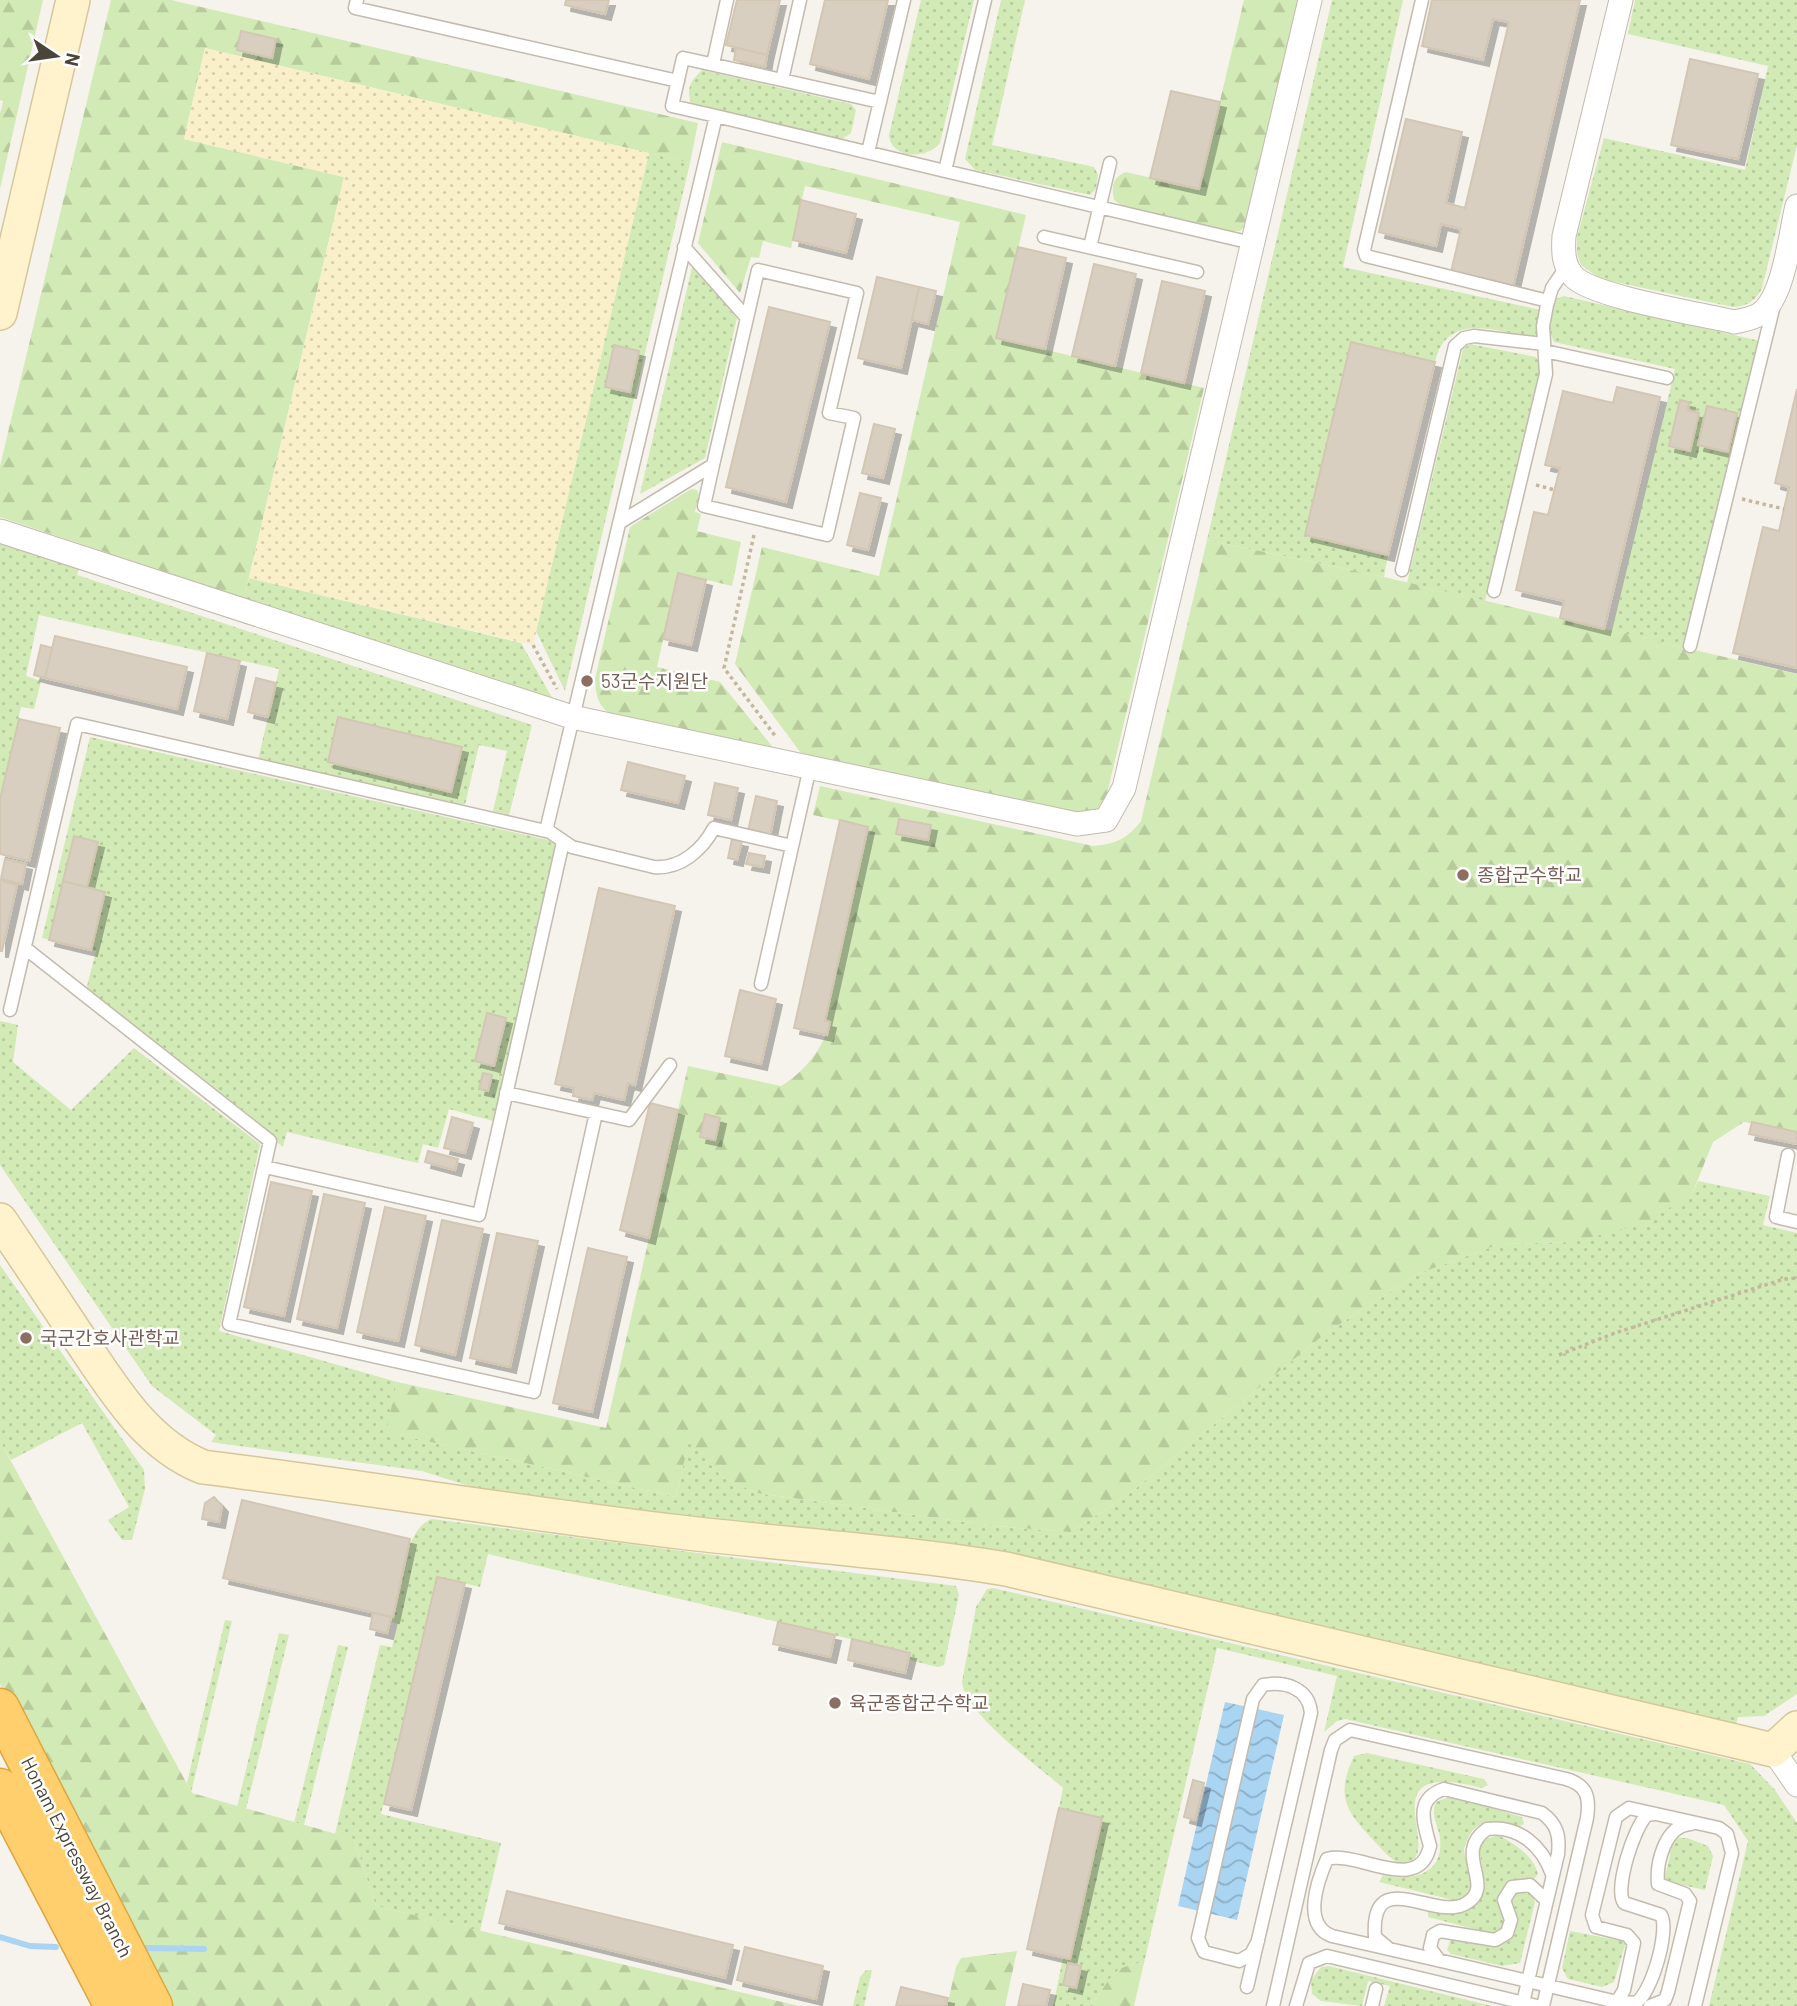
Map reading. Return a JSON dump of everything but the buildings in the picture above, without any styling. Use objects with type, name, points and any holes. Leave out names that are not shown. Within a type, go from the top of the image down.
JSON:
[{"type":"highway","name":"Honam Expressway Branch","points":[[0,1708],[153,2006]]},
{"type":"highway","name":"Honam Expressway Branch","points":[[0,1788],[114,2006]]},
{"type":"street","points":[[0,313],[73,0]]},
{"type":"street","points":[[0,531],[572,717],[1077,824],[1106,820],[1124,788],[1310,0]]},
{"type":"street","points":[[1620,0],[1564,236],[1563,254],[1573,276],[1597,289],[1734,322],[1760,314],[1770,304],[1778,287],[1797,206]]},
{"type":"street","points":[[0,1220],[121,1398],[164,1446],[183,1459],[203,1466],[401,1493],[529,1514],[734,1539],[933,1557],[1006,1569],[1785,1739],[1797,1785]]},
{"type":"lane","points":[[357,0],[355,8],[678,81]]},
{"type":"lane","points":[[713,64],[727,0]]},
{"type":"lane","points":[[782,80],[800,0]]},
{"type":"lane","points":[[868,152],[904,0]]},
{"type":"lane","points":[[945,171],[985,0]]},
{"type":"lane","points":[[1422,0],[1364,250],[1366,256],[1548,301]]},
{"type":"lane","points":[[880,102],[683,58],[672,106],[1252,243]]},
{"type":"lane","points":[[545,831],[716,116]]},
{"type":"lane","points":[[1090,247],[1110,163]]},
{"type":"lane","points":[[1044,237],[1197,272]]},
{"type":"lane","points":[[684,247],[747,318]]},
{"type":"lane","points":[[1494,591],[1546,374],[1543,326],[1548,301],[1552,288],[1567,266]]},
{"type":"lane","points":[[758,270],[857,293],[829,413],[854,418],[827,535],[704,506],[747,318],[758,270]]},
{"type":"lane","points":[[1690,646],[1778,287]]},
{"type":"lane","points":[[1402,570],[1455,346],[1464,338],[1474,336],[1545,348],[1667,378]]},
{"type":"lane","points":[[619,523],[713,465]]},
{"type":"lane","points":[[10,1010],[77,724],[545,831],[558,836],[572,847],[666,868],[688,858],[708,839],[714,828],[792,846]]},
{"type":"lane","points":[[761,984],[792,846],[803,766]]},
{"type":"lane","points":[[265,1167],[479,1215],[563,842]]},
{"type":"lane","points":[[25,948],[270,1141],[229,1324],[534,1392],[596,1113]]},
{"type":"lane","points":[[506,1093],[629,1120],[670,1065]]},
{"type":"lane","points":[[1788,1154],[1776,1217],[1797,1222]]},
{"type":"lane","points":[[1247,1987],[1258,1941],[1311,1713],[1307,1696],[1301,1690],[1274,1683],[1257,1690],[1252,1699],[1198,1938],[1204,1952],[1239,1961],[1251,1954],[1258,1941]]},
{"type":"lane","points":[[1273,2006],[1331,1750],[1341,1734],[1350,1731],[1566,1779],[1582,1787],[1588,1799],[1587,1818],[1543,2006]]},
{"type":"lane","points":[[1523,2004],[1528,1981],[1547,1901],[1559,1839],[1551,1820],[1542,1813],[1453,1789],[1434,1792],[1422,1809],[1421,1816],[1430,1846],[1423,1862],[1404,1870],[1335,1857],[1327,1859],[1314,1910],[1315,1924],[1322,1932],[1439,1961],[1528,1981],[1625,2004],[1642,2000],[1647,1994],[1664,1928],[1661,1915],[1630,1906],[1621,1898],[1635,1830],[1647,1815],[1655,1814]]},
{"type":"lane","points":[[1625,2004],[1618,2000],[1625,1990],[1634,1942],[1627,1935],[1597,1927],[1592,1915],[1616,1817],[1629,1808],[1719,1828],[1731,1843],[1695,2006]]},
{"type":"lane","points":[[1650,2006],[1665,2000],[1668,1992],[1689,1901],[1685,1894],[1658,1884],[1664,1845],[1676,1828],[1698,1823]]},
{"type":"lane","points":[[1397,1951],[1380,1944],[1375,1937],[1374,1925],[1381,1905],[1396,1898],[1450,1908],[1467,1904],[1478,1888],[1471,1852],[1473,1843],[1487,1829],[1508,1830],[1532,1842],[1547,1861],[1552,1876]]},
{"type":"lane","points":[[1439,1961],[1430,1948],[1433,1935],[1440,1931],[1495,1940],[1507,1933],[1511,1920],[1504,1900],[1512,1887],[1530,1885],[1547,1901]]},
{"type":"lane","points":[[1296,2006],[1309,1963],[1327,1956],[1537,2006]]},
{"type":"lane","points":[[1371,2006],[1376,1989]]},
{"type":"path","points":[[1727,495],[1784,509]]},
{"type":"path","points":[[758,519],[724,668],[803,766]]},
{"type":"path","points":[[533,645],[572,717]]},
{"type":"path","points":[[1559,1355],[1615,1333],[1784,1279],[1797,1278]]},
{"type":"green space","points":[[0,0],[43,0],[0,189],[0,114],[3,101],[0,100]]},
{"type":"green space","points":[[111,0],[171,0],[698,123],[690,163],[205,48],[184,139],[344,177],[244,598],[0,517],[0,466]]},
{"type":"green space","points":[[921,0],[974,0],[940,143],[927,152],[910,154],[896,149],[889,135]]},
{"type":"green space","points":[[1001,0],[1025,0],[992,145],[1094,167],[1098,175],[1096,189],[1090,195],[975,170],[965,159]]},
{"type":"green space","points":[[1244,0],[1302,0],[1253,219],[1240,231],[1231,231],[1124,207],[1114,200],[1113,190],[1116,179],[1126,172],[1199,189]]},
{"type":"green space","points":[[1332,0],[1403,0],[1343,267],[1541,310],[1535,339],[1490,329],[1462,330],[1450,336],[1441,346],[1435,362],[1351,342],[1305,535],[1388,555],[1384,577],[1207,540]]},
{"type":"green space","points":[[1635,0],[1797,0],[1797,145],[1762,288],[1747,304],[1733,307],[1601,279],[1581,265],[1577,254],[1577,237],[1604,138],[1745,170],[1768,66],[1628,34]]},
{"type":"green space","points":[[702,70],[851,104],[856,110],[851,133],[842,139],[691,103],[691,85]]},
{"type":"green space","points":[[722,142],[1026,215],[997,338],[1204,388],[1105,802],[1098,811],[1077,814],[806,760],[735,664],[762,547],[879,576],[960,222],[805,186],[791,248],[763,241],[759,258],[751,257],[740,293],[698,243]]},
{"type":"green space","points":[[649,153],[690,163],[565,691],[536,631]]},
{"type":"green space","points":[[692,267],[737,318],[705,458],[640,494]]},
{"type":"green space","points":[[1564,296],[1760,341],[1686,648],[1612,631],[1675,369],[1554,342],[1547,326],[1556,299]]},
{"type":"green space","points":[[1470,344],[1536,357],[1541,367],[1485,601],[1407,583],[1463,349]]},
{"type":"green space","points":[[691,489],[697,490],[699,495],[695,512],[701,514],[697,531],[741,542],[732,586],[678,573],[657,667],[720,682],[776,751],[610,714],[598,699],[595,679],[630,527]]},
{"type":"green space","points":[[0,537],[81,563],[77,575],[532,725],[509,815],[493,811],[507,751],[479,745],[465,805],[258,760],[279,669],[39,615],[26,676],[41,681],[34,709],[21,707],[0,799]]},
{"type":"green space","points":[[1207,540],[1384,577],[1797,674],[1797,1132],[1744,1122],[1713,1142],[1692,1194],[1645,1223],[1574,1242],[1500,1244],[1420,1273],[1326,1333],[1124,1498],[1070,1532],[995,1526],[757,1493],[722,1477],[689,1441],[676,1497],[386,1432],[397,1382],[606,1428],[688,1066],[781,1086],[811,1059],[827,1032],[830,1022],[825,1021],[868,827],[813,815],[820,786],[1093,846],[1115,842],[1126,836],[1141,821]]},
{"type":"green space","points":[[249,578],[521,643],[554,701],[545,703],[244,598]]},
{"type":"green space","points":[[90,737],[557,842],[493,1121],[449,1109],[438,1148],[423,1144],[418,1163],[287,1132],[283,1147],[85,994],[96,951],[42,938]]},
{"type":"green space","points":[[0,1021],[18,1025],[13,1062],[71,1110],[134,1048],[260,1144],[219,1331],[397,1382],[387,1432],[676,1497],[689,1440],[722,1477],[757,1493],[995,1526],[1070,1532],[1124,1498],[1326,1333],[1420,1273],[1500,1244],[1574,1242],[1692,1194],[1698,1181],[1770,1196],[1763,1225],[1797,1233],[1797,1694],[1764,1716],[1738,1717],[1735,1728],[1428,1658],[506,1498],[422,1471],[211,1442],[216,1435],[152,1386],[0,1165]]},
{"type":"green space","name":"국군간호사관학교","points":[[0,1265],[144,1470],[145,1489],[132,1540],[122,1540],[108,1520],[129,1507],[82,1423],[11,1460],[0,1441]]},
{"type":"green space","points":[[0,1441],[192,1793],[354,1839],[376,1906],[799,2006],[166,2006],[0,1684]]},
{"type":"green space","points":[[432,1519],[956,1586],[959,1595],[944,1665],[938,1667],[909,1660],[910,1653],[488,1554],[480,1587],[437,1577],[381,1814],[501,1843],[480,1931],[376,1906],[354,1839],[335,1834],[380,1645],[392,1647],[398,1624],[392,1622],[404,1563],[415,1535],[422,1525]]},
{"type":"green space","points":[[993,1588],[1750,1764],[1775,1790],[1797,1823],[1797,2006],[1709,2006],[1748,1841],[1724,1805],[1345,1719],[1337,1721],[1324,1732],[1337,1676],[1217,1648],[1144,1963],[1132,1964],[1117,1971],[1090,2006],[1053,2006],[1063,1958],[1070,1959],[1102,1818],[1059,1808],[1063,1788],[989,1724],[966,1695],[962,1682],[976,1607],[987,1589]]},
{"type":"green space","points":[[225,1620],[232,1621],[191,1793],[187,1783]]},
{"type":"green space","points":[[279,1633],[289,1635],[246,1809],[237,1807]]},
{"type":"green space","points":[[338,1645],[348,1647],[304,1825],[294,1823]]},
{"type":"green space","points":[[1367,1753],[1484,1779],[1488,1785],[1482,1788],[1448,1782],[1427,1785],[1417,1794],[1415,1807],[1418,1852],[1412,1861],[1400,1863],[1386,1854],[1364,1830],[1346,1803],[1345,1782],[1348,1770],[1354,1756]]},
{"type":"green space","points":[[1452,1796],[1522,1817],[1524,1824],[1517,1827],[1485,1823],[1470,1835],[1464,1849],[1470,1878],[1469,1891],[1457,1901],[1379,1882],[1383,1875],[1404,1877],[1424,1873],[1437,1861],[1440,1838],[1434,1807],[1436,1802]]},
{"type":"green space","points":[[1498,1835],[1528,1856],[1538,1874],[1533,1880],[1509,1883],[1504,1890],[1500,1902],[1504,1924],[1502,1931],[1493,1934],[1428,1917],[1428,1912],[1458,1914],[1477,1904],[1485,1885],[1479,1848],[1484,1840]]},
{"type":"green space","points":[[1678,1838],[1687,1838],[1708,1846],[1713,1856],[1705,1890],[1664,1881],[1672,1846]]},
{"type":"green space","points":[[1524,1890],[1530,1892],[1535,1902],[1520,1963],[1502,1966],[1451,1954],[1447,1950],[1451,1938],[1491,1945],[1510,1940],[1515,1933],[1516,1922],[1512,1895]]},
{"type":"green space","points":[[1570,1931],[1626,1942],[1614,1982],[1602,1987],[1568,1979],[1562,1968]]},
{"type":"green space","points":[[1017,1951],[1005,2006],[947,2006],[956,1967],[961,1958]]},
{"type":"green space","points":[[1144,1963],[1134,2006],[1090,2006],[1117,1971],[1132,1964]]},
{"type":"green space","points":[[1329,1966],[1492,2006],[1384,2006],[1390,1986],[1368,1981],[1362,2006],[1321,2001],[1312,1994],[1311,1980],[1321,1967]]},
{"type":"green space","points":[[866,1970],[872,1970],[864,2006],[853,2006],[860,1977]]},
{"type":"sand","points":[[205,48],[649,153],[533,645],[249,578],[344,177],[184,139]]},
{"type":"water","points":[[1225,1702],[1284,1715],[1237,1920],[1178,1906]]},
{"type":"waterway","points":[[0,1937],[30,1946],[56,1947]]},
{"type":"waterway","points":[[144,1948],[204,1949]]},
{"type":"place","name":"53군수지원단","points":[[587,681]]},
{"type":"place","name":"종합군수학교","points":[[1463,875]]},
{"type":"place","name":"국군간호사관학교","points":[[26,1338]]},
{"type":"place","name":"육군종합군수학교","points":[[835,1703]]}]
